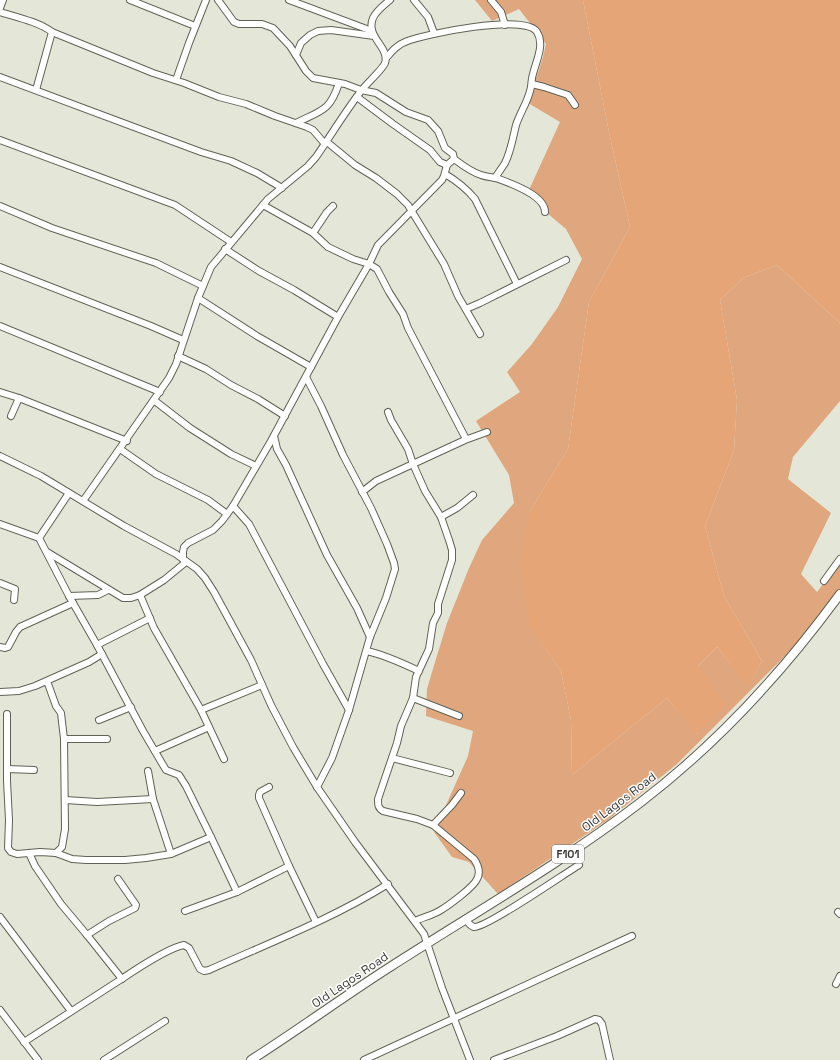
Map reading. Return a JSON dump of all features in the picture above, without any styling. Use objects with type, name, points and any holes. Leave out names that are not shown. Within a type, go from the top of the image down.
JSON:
[{"type":"main road","name":"Old Lagos Road","points":[[251,1060],[465,919],[524,884],[640,803],[689,763],[736,719],[799,649],[840,594]]},
{"type":"street","points":[[0,8],[3,0]]},
{"type":"street","points":[[130,0],[195,26]]},
{"type":"street","points":[[176,80],[206,0]]},
{"type":"street","points":[[218,0],[234,22],[239,24],[262,24],[274,28],[290,46],[309,75],[313,78],[340,83],[381,95],[406,112],[428,120],[438,131],[445,148],[453,154],[454,159],[467,169],[482,176],[495,178],[532,194],[540,199],[545,208],[545,212]]},
{"type":"street","points":[[289,0],[373,33]]},
{"type":"street","points":[[387,57],[373,33],[373,18],[377,12],[390,0]]},
{"type":"street","points":[[414,0],[428,17],[434,33]]},
{"type":"street","points":[[491,0],[501,12],[505,25]]},
{"type":"street","points":[[0,12],[25,20],[134,66],[313,130],[326,143],[397,194],[412,210],[444,264],[458,296],[480,334]]},
{"type":"street","points":[[331,30],[333,16]]},
{"type":"street","points":[[84,501],[169,378],[211,267],[263,205],[308,166],[316,157],[361,90],[385,65],[387,57],[404,42],[458,28],[505,25],[521,26],[534,29],[537,32],[540,48],[533,72],[532,84],[528,98],[517,123],[505,163],[495,178]]},
{"type":"street","points":[[296,55],[301,43],[310,35],[318,31],[331,30],[373,33]]},
{"type":"street","points":[[36,90],[52,32]]},
{"type":"street","points":[[0,77],[201,152],[230,161],[257,173],[282,188]]},
{"type":"street","points":[[296,123],[326,107],[334,97],[340,83]]},
{"type":"street","points":[[532,84],[568,95],[575,105]]},
{"type":"street","points":[[357,96],[430,150],[440,162],[447,165]]},
{"type":"street","points":[[0,140],[175,205],[231,242]]},
{"type":"street","points":[[185,560],[183,552],[184,547],[188,543],[213,530],[233,506],[274,436],[378,245],[442,180],[447,165],[454,159]]},
{"type":"street","points":[[445,174],[456,180],[475,199],[517,284]]},
{"type":"street","points":[[263,205],[313,233],[331,249],[353,259],[369,264],[377,269],[389,292],[401,310],[408,328],[466,439]]},
{"type":"street","points":[[0,206],[52,228],[156,263],[203,286]]},
{"type":"street","points":[[313,233],[333,206]]},
{"type":"street","points":[[225,249],[265,275],[294,290],[338,317]]},
{"type":"street","points":[[466,309],[566,260]]},
{"type":"street","points":[[0,267],[183,340]]},
{"type":"street","points":[[198,298],[257,336],[311,367]]},
{"type":"street","points":[[0,326],[160,392]]},
{"type":"street","points":[[178,356],[206,369],[285,416]]},
{"type":"street","points":[[306,377],[371,508],[387,544],[395,569],[386,598],[370,637],[349,710],[332,758],[316,787]]},
{"type":"street","points":[[0,392],[127,440]]},
{"type":"street","points":[[11,416],[19,398]]},
{"type":"street","points":[[154,401],[190,428],[232,454],[256,466]]},
{"type":"street","points":[[388,412],[408,450],[425,491],[441,517],[452,550],[452,560],[438,604],[438,613],[433,623],[429,649],[418,671],[413,698],[400,726],[392,758],[378,799],[378,805],[383,811],[417,819],[433,825],[474,859],[478,865],[479,871],[478,879],[457,898],[441,910],[415,921]]},
{"type":"street","points":[[362,492],[376,481],[466,439],[487,432]]},
{"type":"street","points":[[274,436],[277,449],[286,465],[327,555],[365,624],[370,637]]},
{"type":"street","points":[[268,446],[277,449]]},
{"type":"street","points":[[120,449],[156,474],[208,500],[227,514]]},
{"type":"street","points":[[0,456],[41,476],[69,492],[124,526],[176,554],[197,569],[214,592],[251,660],[293,746],[316,787],[424,934],[453,1018],[470,1060]]},
{"type":"street","points":[[40,538],[69,492]]},
{"type":"street","points":[[441,517],[457,508],[473,495]]},
{"type":"street","points":[[233,506],[252,530],[322,664],[349,710]]},
{"type":"street","points":[[0,524],[40,538],[69,596],[166,770],[179,775],[212,837],[236,892]]},
{"type":"street","points":[[46,552],[123,598],[131,598],[140,595],[164,580],[185,560]]},
{"type":"street","points":[[824,581],[840,559]]},
{"type":"street","points":[[0,583],[15,589],[14,600]]},
{"type":"street","points":[[69,596],[98,595],[108,590]]},
{"type":"street","points":[[140,595],[169,655],[201,710],[224,759]]},
{"type":"street","points":[[0,647],[8,647],[20,627],[73,603]]},
{"type":"street","points":[[97,645],[150,618]]},
{"type":"street","points":[[365,624],[374,627]]},
{"type":"street","points":[[367,651],[398,661],[418,671]]},
{"type":"street","points":[[0,692],[19,691],[47,681],[79,665],[89,662],[102,654]]},
{"type":"street","points":[[47,681],[56,706],[61,713],[64,739],[64,840],[62,847],[56,853]]},
{"type":"street","points":[[201,710],[262,685]]},
{"type":"street","points":[[413,698],[459,716]]},
{"type":"street","points":[[99,720],[131,707]]},
{"type":"street","points":[[7,714],[7,781],[9,820],[8,848]]},
{"type":"street","points":[[155,751],[209,727]]},
{"type":"street","points":[[64,739],[107,739]]},
{"type":"street","points":[[392,758],[450,773]]},
{"type":"street","points":[[7,769],[34,770]]},
{"type":"street","points":[[148,771],[153,799],[171,854]]},
{"type":"street","points":[[0,780],[7,781]]},
{"type":"street","points":[[269,787],[259,795],[288,866],[316,922]]},
{"type":"street","points":[[433,825],[461,793]]},
{"type":"street","points":[[65,800],[96,802],[153,799]]},
{"type":"street","points":[[0,846],[8,848],[11,852],[17,854],[40,852],[56,853],[72,858],[86,860],[146,858],[171,854],[212,837]]},
{"type":"street","points":[[29,853],[35,866],[61,904],[122,979]]},
{"type":"street","points":[[465,919],[474,927],[480,926],[502,915],[579,865]]},
{"type":"street","points":[[185,911],[236,892],[288,866]]},
{"type":"street","points":[[87,935],[135,908],[136,905],[118,880]]},
{"type":"street","points":[[24,1042],[159,956],[184,945],[189,948],[200,969],[204,971],[209,970],[316,922],[369,896],[388,884]]},
{"type":"street","points":[[0,917],[71,1011]]},
{"type":"street","points":[[364,1060],[632,936]]},
{"type":"street","points":[[836,984],[840,976]]},
{"type":"street","points":[[0,1010],[38,1060]]},
{"type":"street","points":[[494,1060],[557,1036],[595,1019],[599,1020],[602,1024],[610,1060]]},
{"type":"street","points":[[104,1060],[165,1021]]},
{"type":"shaded area","points":[[475,0],[583,0],[609,132],[630,227],[589,302],[568,449],[530,511],[530,625],[561,671],[571,720],[572,775],[667,698],[697,734],[698,666],[717,647],[748,685],[762,661],[724,596],[705,526],[734,450],[737,400],[720,300],[743,278],[777,265],[840,323],[840,401],[793,457],[788,479],[831,513],[801,574],[817,592],[840,562],[840,589],[829,606],[783,658],[677,764],[609,819],[498,894],[469,862],[452,857],[434,832],[468,756],[473,731],[426,716],[427,689],[447,623],[482,540],[514,503],[509,475],[476,421],[520,392],[507,372],[532,344],[558,307],[582,259],[566,229],[541,208],[529,190],[560,122],[528,103],[546,44],[519,9],[492,21]]},
{"type":"shaded area","points":[[583,0],[840,0],[840,323],[777,265],[743,278],[720,300],[737,400],[734,450],[705,526],[724,596],[762,661],[748,686],[717,647],[698,666],[725,705],[696,734],[667,698],[572,775],[571,720],[561,671],[530,626],[520,561],[530,511],[568,449],[589,302],[630,227],[609,132]]}]
